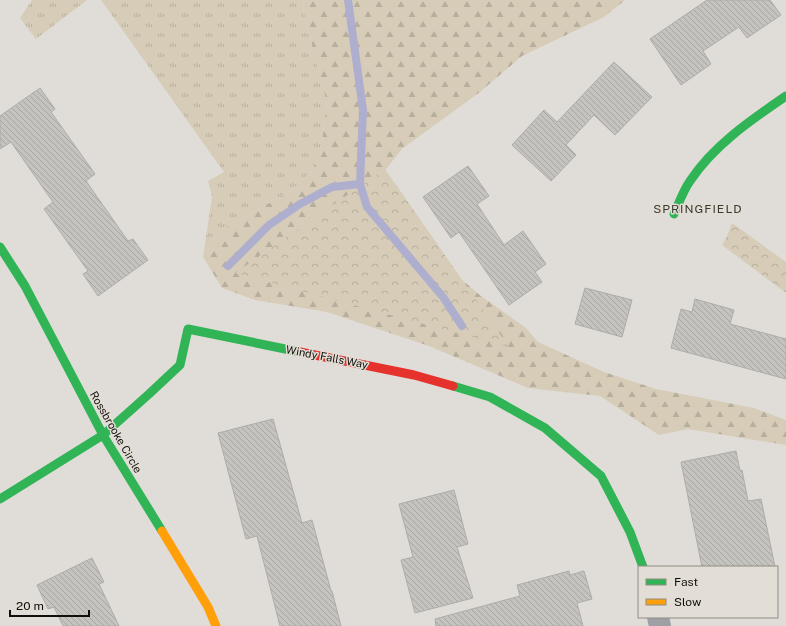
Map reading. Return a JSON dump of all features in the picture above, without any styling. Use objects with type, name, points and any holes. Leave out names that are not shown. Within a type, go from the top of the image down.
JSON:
[{"type":"street","points":[[674,214],[691,179],[710,156],[735,132],[786,96]]},
{"type":"street","name":"Rossbrooke Circle","points":[[0,247],[25,286],[103,435],[208,607],[216,626]]},
{"type":"street","name":"Windy Falls Way","points":[[0,499],[103,435],[180,365],[188,329],[414,375],[490,396],[545,428],[601,476],[630,532],[643,566]]},
{"type":"green space","points":[[32,0],[87,0],[36,39],[20,18]]},
{"type":"green space","points":[[101,0],[303,0],[304,15],[327,103],[320,156],[311,172],[288,193],[224,228],[203,257],[212,197],[208,181],[224,172]]},
{"type":"green space","points":[[303,0],[625,0],[604,17],[522,56],[480,92],[402,149],[379,178],[398,226],[481,296],[526,328],[538,342],[604,372],[656,389],[754,408],[786,420],[786,445],[688,429],[659,435],[600,396],[528,388],[429,346],[327,312],[255,300],[222,288],[203,257],[224,228],[288,193],[311,172],[320,156],[327,103],[304,15]]},
{"type":"green space","points":[[385,169],[509,347],[235,273]]},
{"type":"green space","points":[[732,223],[786,262],[786,293],[722,245]]},
{"type":"building","points":[[707,0],[770,0],[781,15],[747,38],[739,27],[703,51],[711,64],[681,85],[650,39]]},
{"type":"building","points":[[614,62],[652,97],[615,135],[594,115],[566,145],[576,155],[551,181],[512,145],[544,110],[557,122]]},
{"type":"building","points":[[40,88],[55,109],[51,112],[95,174],[86,181],[128,241],[133,239],[148,260],[98,296],[83,274],[88,271],[44,209],[53,202],[11,142],[0,149],[0,116]]},
{"type":"building","points":[[468,166],[489,196],[477,204],[504,245],[523,231],[546,264],[535,272],[542,282],[509,305],[459,232],[451,238],[423,197]]},
{"type":"building","points":[[585,288],[632,300],[622,337],[575,324]]},
{"type":"building","points":[[695,299],[734,310],[730,324],[786,339],[786,379],[671,348],[681,309],[692,312]]},
{"type":"building","points":[[273,419],[302,523],[312,520],[341,626],[280,626],[257,536],[246,539],[218,433]]},
{"type":"building","points":[[736,451],[740,471],[742,470],[748,501],[761,499],[775,566],[702,566],[681,462]]},
{"type":"building","points":[[454,490],[468,544],[457,547],[473,598],[415,613],[401,560],[413,557],[399,504]]},
{"type":"building","points":[[92,558],[104,582],[99,584],[119,626],[63,626],[54,607],[48,609],[37,585]]},
{"type":"building","points":[[569,571],[570,575],[584,571],[592,599],[577,603],[583,626],[436,626],[435,619],[520,596],[517,585]]},
{"type":"waterway","points":[[348,0],[363,110],[360,184],[367,207],[443,297],[462,326]]},
{"type":"waterway","points":[[228,266],[269,225],[300,204],[332,187],[360,184]]},
{"type":"traffic: fast","points":[[674,214],[683,193],[710,156],[734,134],[786,96]]},
{"type":"traffic: fast","points":[[0,247],[25,286],[103,435],[162,531]]},
{"type":"traffic: fast","points":[[0,499],[103,435],[149,394],[180,365],[188,329],[300,352]]},
{"type":"traffic: fast","points":[[453,386],[490,397],[545,428],[601,476],[630,532],[643,566]]},
{"type":"traffic: slow","points":[[162,531],[208,607],[216,626]]},
{"type":"traffic: jam","points":[[300,352],[414,375],[453,386]]},
{"type":"district","name":"SPRINGFIELD","points":[[698,209]]}]
